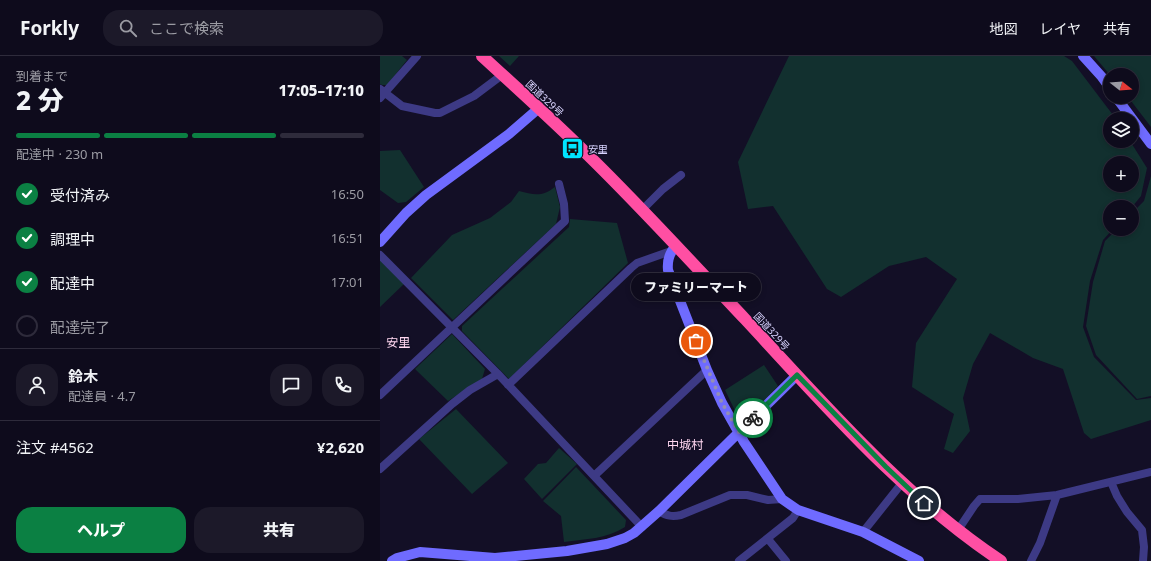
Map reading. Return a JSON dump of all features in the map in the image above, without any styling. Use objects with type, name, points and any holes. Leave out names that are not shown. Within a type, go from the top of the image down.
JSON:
[{"type":"highway","name":"国道329号","points":[[482,56],[590,157],[642,210],[673,249],[902,484],[958,530],[1001,561]]},
{"type":"street","points":[[416,56],[381,94],[402,106],[440,113],[474,96],[502,75]]},
{"type":"street","points":[[1084,56],[1103,78]]},
{"type":"street","points":[[1121,104],[1151,144]]},
{"type":"street","points":[[380,242],[406,213],[426,195],[509,134],[539,108]]},
{"type":"street","points":[[642,210],[663,189],[681,175]]},
{"type":"street","points":[[380,395],[565,221],[564,204],[559,184]]},
{"type":"street","points":[[673,249],[667,262],[668,270],[707,370],[722,403],[782,499],[798,510],[863,532],[919,561]]},
{"type":"street","points":[[508,385],[637,263],[673,249]]},
{"type":"street","points":[[380,255],[498,374],[642,527]]},
{"type":"street","points":[[594,476],[707,370]]},
{"type":"street","points":[[380,469],[452,404],[470,390],[498,374]]},
{"type":"street","points":[[392,561],[420,552],[494,558],[567,551],[607,544],[625,538],[642,527],[659,512],[797,375]]},
{"type":"street","points":[[958,530],[980,499],[1018,499],[1057,495],[1151,472]]},
{"type":"street","points":[[1111,482],[1117,496],[1142,530],[1144,547],[1143,561]]},
{"type":"street","points":[[863,532],[902,484]]},
{"type":"street","points":[[659,512],[673,517],[730,495],[747,495],[768,500],[782,499]]},
{"type":"street","points":[[1031,561],[1040,543],[1057,495]]},
{"type":"street","points":[[740,561],[793,518],[798,510]]},
{"type":"street","points":[[768,539],[786,561]]},
{"type":"green space","points":[[380,56],[402,56],[407,60],[387,85],[380,84]]},
{"type":"green space","points":[[499,56],[519,56],[510,66]]},
{"type":"green space","points":[[789,56],[1064,56],[1072,61],[1103,102],[1103,104],[1111,112],[1103,112],[1103,148],[1134,148],[1147,168],[1141,196],[1138,200],[1103,200],[1103,236],[1107,236],[1103,240],[1090,281],[1083,327],[1094,357],[1136,400],[1151,398],[1151,420],[1091,439],[1084,433],[1063,369],[1033,358],[990,333],[973,364],[963,398],[970,431],[953,453],[944,449],[954,414],[912,387],[916,343],[957,279],[926,257],[889,266],[841,297],[827,289],[773,206],[748,209],[738,162]]},
{"type":"green space","points":[[1094,56],[1151,56],[1151,127],[1133,104],[1139,104],[1139,68],[1104,68]]},
{"type":"green space","points":[[400,150],[424,187],[406,202],[398,203],[380,190],[380,151]]},
{"type":"green space","points":[[1151,176],[1151,396],[1137,399],[1096,355],[1086,326],[1093,282],[1105,241],[1110,236],[1139,236],[1139,206],[1144,201]]},
{"type":"green space","points":[[555,187],[560,207],[556,224],[453,320],[411,278],[452,235],[490,218],[511,202],[519,191],[542,194]]},
{"type":"green space","points":[[570,219],[617,223],[628,263],[509,379],[462,331],[462,326],[569,227]]},
{"type":"green space","points":[[380,258],[405,283],[380,307]]},
{"type":"green space","points":[[452,334],[485,369],[482,379],[448,401],[415,369]]},
{"type":"green space","points":[[764,365],[778,386],[747,419],[739,419],[725,390]]},
{"type":"green space","points":[[456,409],[508,463],[472,494],[419,439]]},
{"type":"green space","points":[[559,448],[577,464],[542,499],[524,479],[538,464],[546,463]]},
{"type":"green space","points":[[576,467],[626,520],[625,527],[603,536],[564,542],[561,516],[543,501]]},
{"type":"way so far","points":[[696,341],[722,403],[739,432],[753,418]]},
{"type":"place","name":"安里","points":[[572,149]]},
{"type":"place","name":"ファミリーマート","points":[[696,341]]},
{"type":"district","name":"安里","points":[[398,342]]},
{"type":"district","name":"中城村","points":[[685,444]]},
{"type":"route","points":[[753,418],[797,375],[902,484],[924,503]]}]
